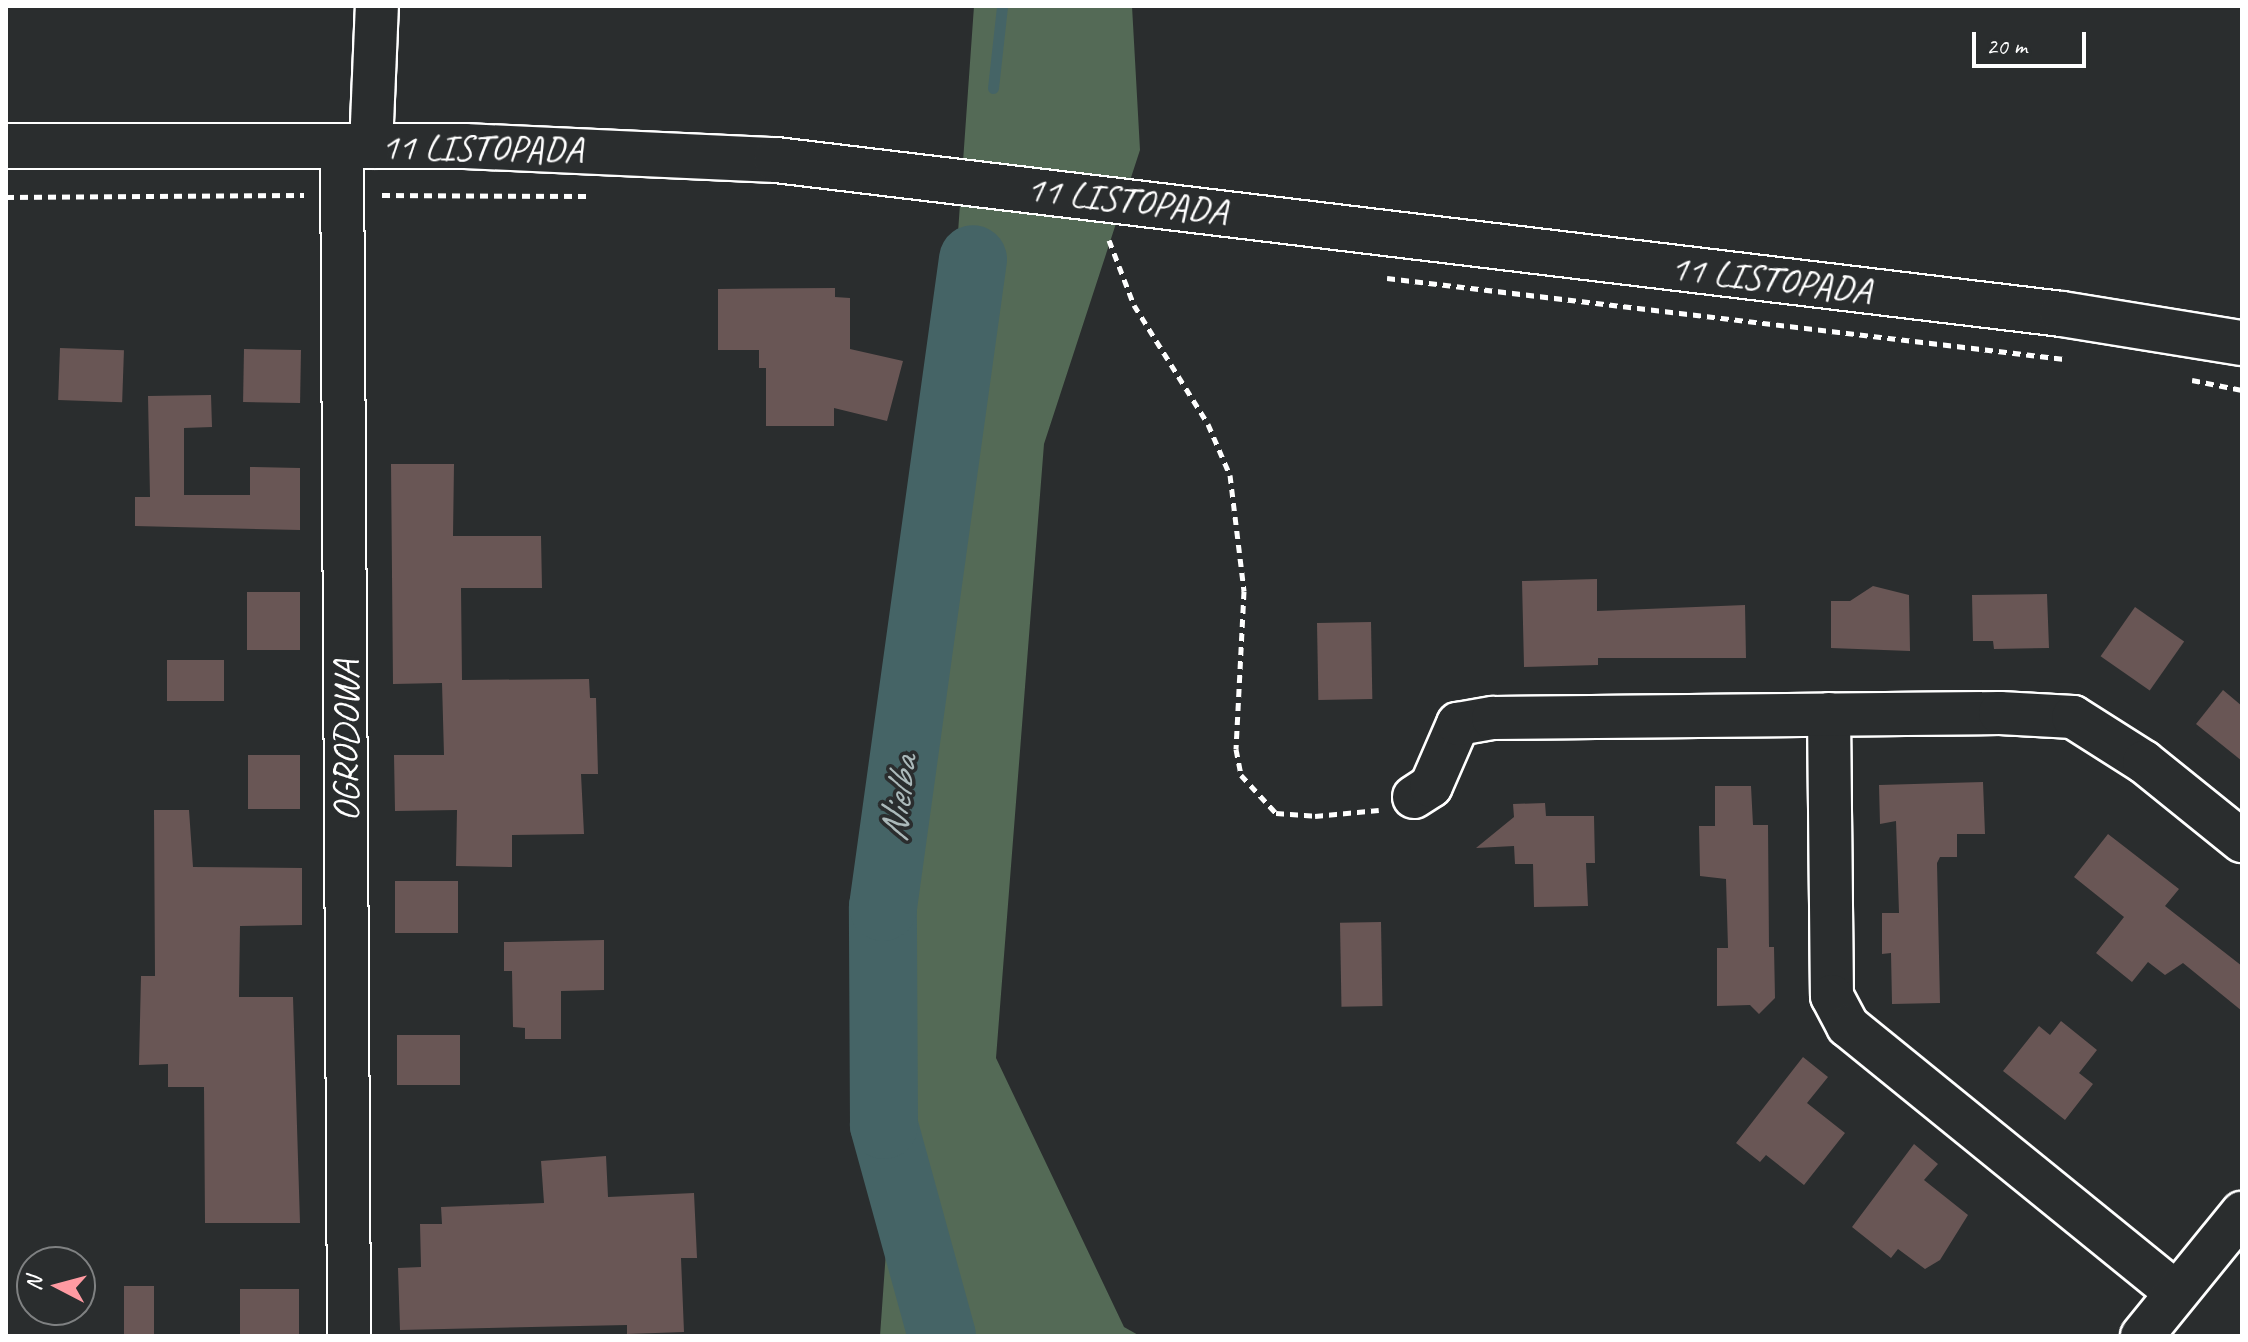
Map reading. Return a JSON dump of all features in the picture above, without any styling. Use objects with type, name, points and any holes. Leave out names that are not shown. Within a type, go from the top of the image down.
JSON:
[{"type":"main road","name":"11 LISTOPADA","points":[[6,146],[356,147],[737,157],[1098,217],[2062,314],[2242,343]]},
{"type":"street","name":"OGRODOWA","points":[[349,1336],[343,195],[356,147],[377,6]]},
{"type":"street","points":[[1414,797],[1431,786],[1458,724],[1493,718],[1829,714],[2073,717],[2144,762],[2242,841]]},
{"type":"street","points":[[1829,714],[1832,996],[1848,1026],[2176,1293]]},
{"type":"street","points":[[2142,1336],[2242,1213]]},
{"type":"path","points":[[6,197],[602,196]]},
{"type":"path","points":[[1098,217],[1134,305],[1208,424],[1230,475],[1244,591],[1236,749],[1241,775],[1276,813],[1370,812],[1414,797]]},
{"type":"path","points":[[1098,217],[1109,242]]},
{"type":"path","points":[[1109,242],[1125,242]]},
{"type":"path","points":[[1380,277],[2072,360]]},
{"type":"path","points":[[2186,379],[2242,390]]},
{"type":"green space","points":[[974,6],[1132,6],[1140,150],[1044,444],[996,1058],[1124,1327],[1140,1336],[880,1336]]},
{"type":"building","points":[[835,288],[835,297],[850,298],[850,349],[903,361],[887,421],[834,408],[834,426],[766,426],[766,368],[759,368],[759,350],[718,350],[718,289]]},
{"type":"building","points":[[60,348],[124,350],[122,402],[58,400]]},
{"type":"building","points":[[244,349],[301,350],[300,403],[243,402]]},
{"type":"building","points":[[211,395],[212,427],[184,428],[184,495],[250,495],[250,467],[300,468],[300,530],[135,526],[135,497],[150,497],[148,396]]},
{"type":"building","points":[[391,464],[454,464],[453,536],[541,536],[542,588],[461,588],[462,680],[589,679],[590,698],[596,698],[598,774],[581,774],[584,834],[512,835],[512,867],[456,866],[457,810],[395,811],[394,755],[444,755],[442,683],[393,684]]},
{"type":"building","points":[[1597,579],[1597,611],[1745,605],[1746,658],[1598,658],[1598,665],[1524,667],[1522,581]]},
{"type":"building","points":[[1873,586],[1909,595],[1910,651],[1831,648],[1831,601],[1850,601]]},
{"type":"building","points":[[247,592],[300,592],[300,650],[247,650]]},
{"type":"building","points":[[2047,594],[2049,648],[1994,649],[1993,641],[1973,641],[1972,595]]},
{"type":"building","points":[[2135,607],[2184,641],[2150,691],[2101,656]]},
{"type":"building","points":[[1371,622],[1372,699],[1318,700],[1317,623]]},
{"type":"building","points":[[167,660],[224,660],[224,701],[167,701]]},
{"type":"building","points":[[2223,690],[2242,706],[2242,761],[2196,724]]},
{"type":"building","points":[[248,755],[300,755],[300,809],[248,809]]},
{"type":"building","points":[[1983,782],[1985,834],[1957,834],[1957,857],[1940,857],[1937,863],[1940,1003],[1892,1004],[1891,953],[1882,954],[1882,913],[1899,913],[1896,821],[1880,824],[1879,785]]},
{"type":"building","points":[[1715,786],[1751,786],[1753,825],[1768,825],[1769,947],[1774,947],[1775,998],[1759,1014],[1750,1005],[1717,1006],[1717,948],[1728,948],[1726,879],[1700,876],[1699,826],[1715,826]]},
{"type":"building","points":[[1545,803],[1546,816],[1594,816],[1595,863],[1586,863],[1588,906],[1534,907],[1533,864],[1515,864],[1514,846],[1476,848],[1514,817],[1513,804]]},
{"type":"building","points":[[154,810],[189,810],[193,867],[302,868],[302,925],[240,926],[239,997],[293,997],[300,1223],[205,1223],[204,1087],[168,1087],[168,1064],[139,1065],[141,976],[155,976]]},
{"type":"building","points":[[2108,834],[2179,889],[2165,906],[2242,966],[2242,1011],[2183,963],[2165,975],[2148,962],[2132,982],[2096,953],[2124,917],[2074,877]]},
{"type":"building","points":[[395,881],[458,881],[458,933],[395,933]]},
{"type":"building","points":[[1381,922],[1382,1006],[1341,1007],[1340,923]]},
{"type":"building","points":[[604,940],[604,990],[561,991],[561,1039],[525,1039],[525,1028],[513,1027],[512,971],[504,971],[504,942]]},
{"type":"building","points":[[2061,1021],[2097,1050],[2079,1073],[2093,1084],[2065,1120],[2003,1071],[2039,1026],[2050,1035]]},
{"type":"building","points":[[397,1035],[460,1035],[460,1085],[397,1085]]},
{"type":"building","points":[[1803,1057],[1828,1077],[1807,1103],[1845,1133],[1804,1185],[1766,1155],[1760,1162],[1736,1143]]},
{"type":"building","points":[[1914,1144],[1938,1164],[1924,1180],[1968,1215],[1940,1260],[1925,1269],[1898,1249],[1891,1258],[1852,1227]]},
{"type":"building","points":[[606,1156],[608,1197],[694,1193],[697,1258],[681,1258],[684,1332],[627,1334],[627,1325],[400,1330],[398,1268],[421,1267],[420,1224],[442,1224],[441,1207],[544,1203],[541,1161]]},
{"type":"building","points":[[124,1286],[154,1286],[154,1336],[124,1336]]},
{"type":"building","points":[[240,1289],[299,1289],[299,1336],[240,1336]]},
{"type":"waterway","name":"Nielba","points":[[993,88],[1002,6]]},
{"type":"waterway","name":"Nielba","points":[[942,1336],[884,1125],[883,907],[973,259]]}]
